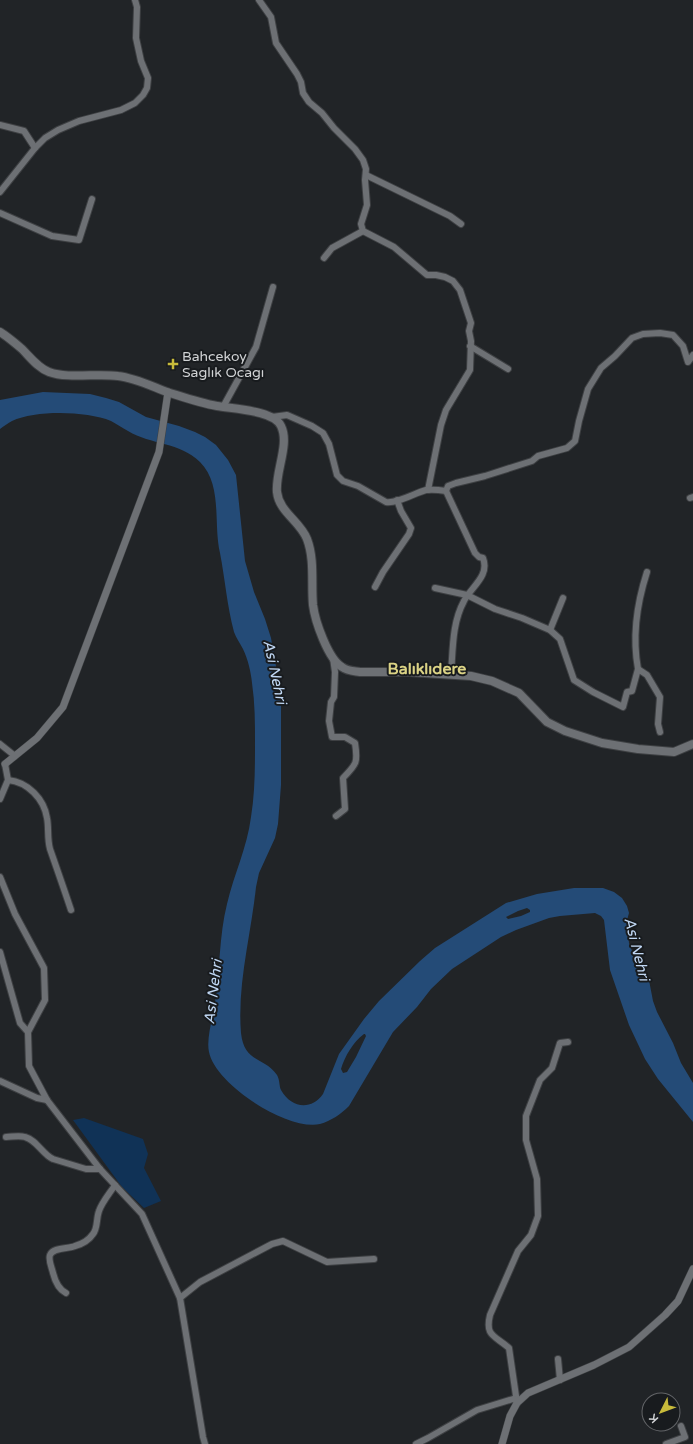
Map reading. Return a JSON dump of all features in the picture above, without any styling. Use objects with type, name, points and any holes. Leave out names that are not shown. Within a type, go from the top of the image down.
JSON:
[{"type":"main road","points":[[0,332],[21,348],[35,363],[50,372],[69,375],[106,374],[128,378],[168,396],[187,398],[272,417],[281,426],[284,438],[277,481],[278,496],[282,507],[298,525],[307,540],[311,561],[314,613],[320,631],[333,658],[342,667],[352,671],[470,676],[492,681],[519,693],[542,718],[555,727],[602,743],[638,749],[674,752],[693,744]]},
{"type":"street","points":[[0,192],[35,148],[45,138],[58,130],[79,121],[121,110],[135,103],[148,88],[148,78],[141,61],[136,38],[137,7],[135,0]]},
{"type":"street","points":[[259,0],[271,17],[276,43],[297,74],[301,82],[303,93],[309,102],[322,113],[364,160],[366,169],[367,205],[361,224],[363,231],[394,247],[427,276],[436,275],[445,277],[453,281],[460,290],[471,323],[469,331],[471,341],[470,370],[446,410],[440,431],[428,490]]},
{"type":"street","points":[[0,125],[24,131],[35,148]]},
{"type":"street","points":[[366,175],[450,216],[461,224]]},
{"type":"street","points":[[0,213],[52,236],[79,240],[92,199]]},
{"type":"street","points":[[324,258],[332,248],[363,231]]},
{"type":"street","points":[[223,406],[256,348],[273,287]]},
{"type":"street","points":[[446,491],[448,486],[456,482],[499,472],[532,461],[538,456],[567,448],[575,441],[588,389],[602,368],[632,338],[643,334],[660,333],[674,335],[683,346],[688,362],[693,355]]},
{"type":"street","points":[[470,346],[508,369]]},
{"type":"street","points":[[0,799],[8,780],[5,764],[37,738],[63,707],[159,452],[168,396]]},
{"type":"street","points":[[272,417],[287,415],[312,426],[323,433],[338,475],[343,481],[358,486],[386,502],[391,503],[428,490],[446,491]]},
{"type":"street","points":[[446,491],[475,553],[479,557],[483,558],[485,562],[481,578],[463,601],[454,629],[451,674]]},
{"type":"street","points":[[374,587],[409,534],[411,528],[401,511],[397,500]]},
{"type":"street","points":[[435,588],[467,595],[495,609],[522,618],[550,630],[560,639],[574,680],[593,692],[623,707],[627,692],[632,692],[638,668],[634,648],[635,635],[641,596],[648,572]]},
{"type":"street","points":[[550,630],[563,598]]},
{"type":"street","points":[[333,658],[335,672],[334,697],[331,702],[329,721],[332,737],[345,737],[355,743],[357,758],[353,769],[343,778],[345,809],[336,816]]},
{"type":"street","points":[[638,668],[647,675],[660,697],[658,724],[660,732]]},
{"type":"street","points":[[0,744],[15,756]]},
{"type":"street","points":[[8,780],[17,781],[31,790],[41,802],[45,810],[48,841],[71,910]]},
{"type":"street","points":[[0,877],[2,886],[15,914],[44,968],[45,1000],[28,1032],[29,1066],[47,1100],[100,1169],[142,1214],[180,1298],[205,1444]]},
{"type":"street","points":[[0,952],[20,1023],[28,1032]]},
{"type":"street","points":[[517,1401],[509,1348],[490,1334],[488,1326],[490,1314],[518,1251],[531,1235],[538,1216],[537,1179],[526,1140],[526,1116],[540,1080],[552,1068],[560,1043],[568,1042]]},
{"type":"street","points":[[0,1081],[37,1098],[47,1100]]},
{"type":"street","points":[[6,1137],[26,1137],[48,1157],[86,1168],[100,1169]]},
{"type":"street","points":[[66,1293],[58,1286],[55,1279],[50,1254],[52,1251],[75,1246],[91,1237],[96,1227],[97,1214],[115,1185]]},
{"type":"street","points":[[180,1298],[200,1282],[272,1244],[283,1241],[327,1262],[374,1259]]},
{"type":"street","points":[[504,1444],[510,1416],[517,1401],[528,1393],[594,1365],[628,1347],[666,1315],[678,1301],[693,1269]]},
{"type":"street","points":[[558,1359],[560,1380]]},
{"type":"street","points":[[416,1444],[477,1410],[513,1399],[517,1401]]},
{"type":"street","points":[[666,1444],[685,1437],[681,1426]]},
{"type":"shaded area","points":[[84,1118],[143,1139],[148,1154],[144,1168],[161,1201],[144,1208],[122,1187],[73,1120]]},
{"type":"water","name":"Asi Nehri","points":[[43,392],[90,394],[119,402],[146,417],[179,426],[205,437],[216,445],[228,460],[236,475],[245,561],[254,592],[271,638],[281,704],[281,785],[278,824],[275,838],[259,873],[256,887],[241,996],[241,1033],[246,1050],[272,1069],[279,1079],[280,1088],[285,1096],[290,1101],[301,1105],[313,1103],[318,1099],[323,1094],[339,1054],[364,1019],[379,1001],[435,948],[506,903],[537,894],[574,888],[603,888],[614,892],[622,898],[627,906],[629,913],[627,920],[629,943],[632,951],[648,975],[653,1001],[657,1012],[673,1043],[681,1063],[693,1083],[693,1122],[658,1079],[645,1059],[629,1025],[610,970],[604,920],[601,916],[595,913],[549,918],[516,930],[501,937],[452,969],[431,989],[417,1007],[393,1032],[349,1106],[328,1121],[320,1124],[306,1124],[272,1113],[254,1103],[224,1078],[214,1065],[209,1052],[208,1041],[217,991],[224,916],[247,839],[252,808],[255,771],[255,720],[253,690],[249,666],[245,653],[234,632],[230,612],[218,542],[215,493],[212,482],[207,471],[200,462],[184,451],[137,436],[111,421],[101,418],[88,415],[61,413],[34,415],[22,417],[12,421],[0,429],[0,400]],"holes":[[[527,908],[530,912],[508,919],[506,917]],[[364,1034],[366,1036],[356,1057],[347,1072],[343,1073],[341,1069],[347,1054],[356,1041]]]},
{"type":"place","name":"Bahcekoy Saglık Ocagı","points":[[173,364]]},
{"type":"district","name":"Balıklıdere","points":[[427,669]]}]
